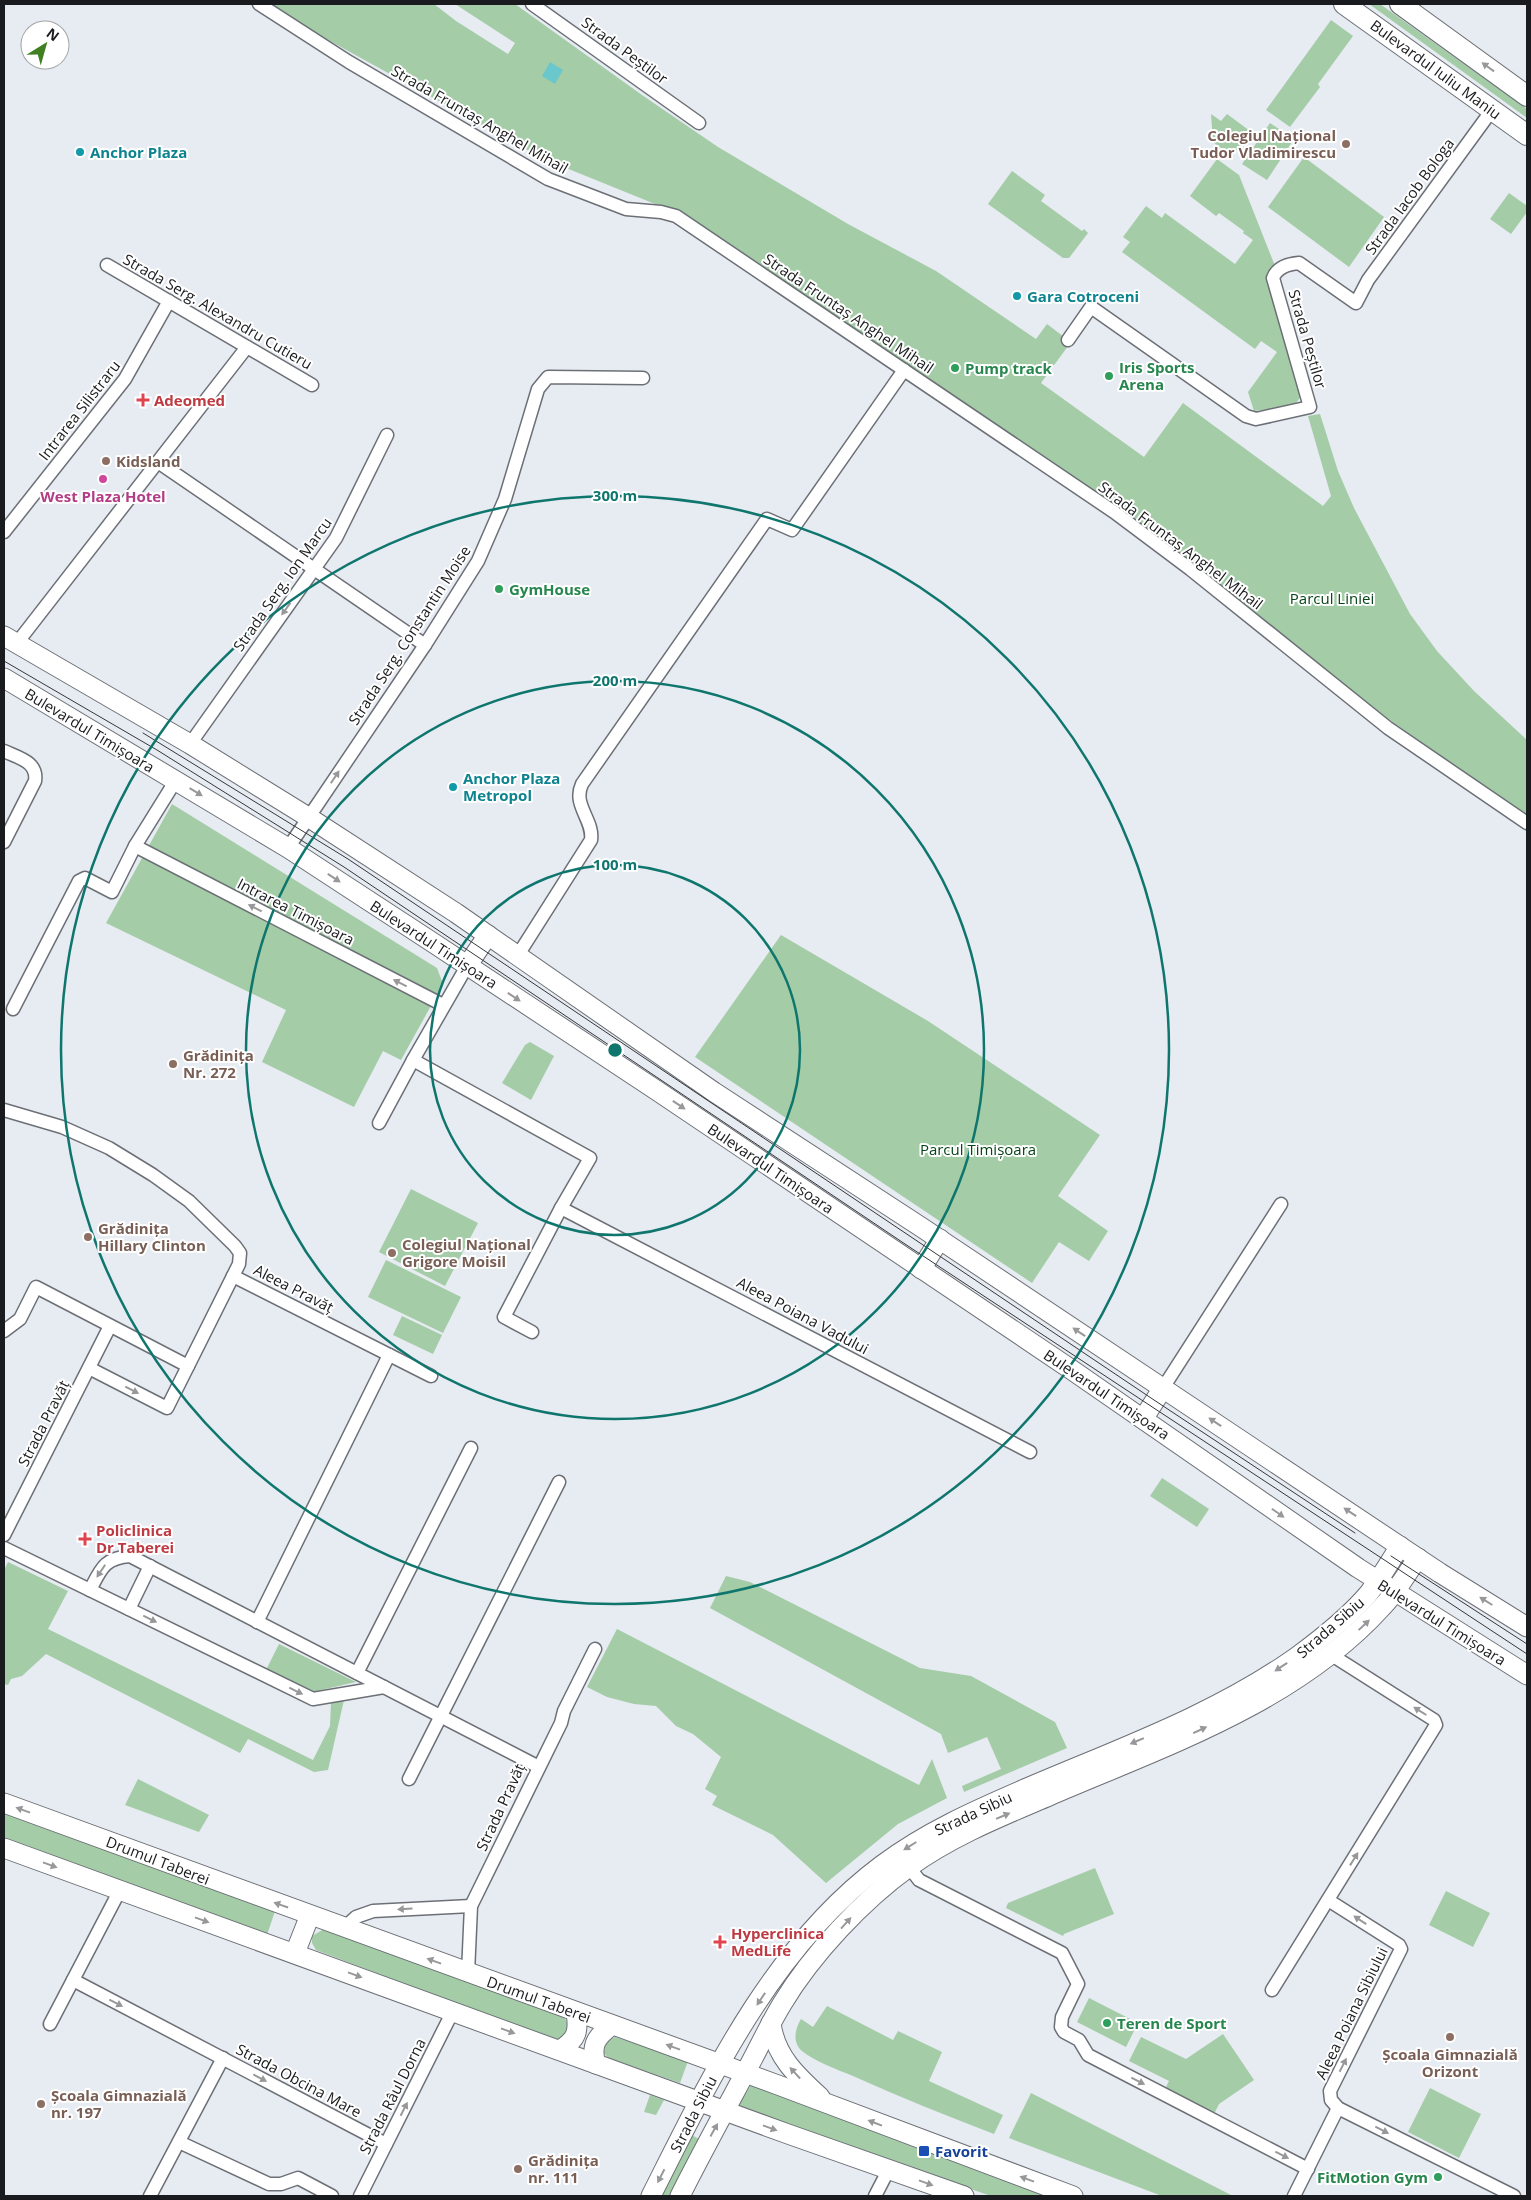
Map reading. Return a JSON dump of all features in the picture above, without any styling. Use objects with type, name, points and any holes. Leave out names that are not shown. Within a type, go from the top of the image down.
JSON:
[{"type":"main road","name":"Bulevardul Iuliu Maniu","points":[[1344,4],[1527,135]]},
{"type":"main road","points":[[1400,4],[1527,96]]},
{"type":"main road","name":"Bulevardul Timișoara","points":[[10,640],[190,744],[308,817],[518,955],[673,1064],[940,1239],[1418,1558],[1527,1627]]},
{"type":"main road","name":"Bulevardul Timișoara","points":[[4,678],[288,848],[656,1090],[1143,1419],[1377,1581],[1527,1675]]},
{"type":"main road","points":[[467,966],[488,935]]},
{"type":"main road","points":[[656,1090],[673,1064]]},
{"type":"main road","points":[[921,1269],[940,1239]]},
{"type":"main road","points":[[1143,1419],[1163,1388]]},
{"type":"main road","name":"Strada Sibiu","points":[[651,2196],[719,2064],[759,2001],[803,1942],[840,1901],[881,1866],[921,1839],[962,1816],[1184,1720],[1261,1681],[1308,1649],[1369,1594],[1400,1546]]},
{"type":"main road","name":"Strada Sibiu","points":[[680,2196],[771,2024],[796,1984],[848,1920],[880,1889],[909,1867],[968,1831],[1152,1753],[1229,1717],[1285,1686],[1330,1654],[1374,1616],[1418,1558]]},
{"type":"main road","name":"Drumul Taberei","points":[[4,1803],[612,2024],[1073,2196]]},
{"type":"main road","points":[[4,1848],[699,2102],[964,2196]]},
{"type":"main road","points":[[295,1953],[310,1915]]},
{"type":"main road","points":[[560,2050],[574,2039],[578,2029],[576,2012]]},
{"type":"main road","points":[[596,2064],[593,2047],[601,2033],[612,2024]]},
{"type":"main road","points":[[771,2024],[776,2043],[788,2065],[831,2106]]},
{"type":"street","name":"Strada Fruntaș Anghel Mihail","points":[[259,4],[349,62],[548,179],[626,209],[661,212],[676,216],[1114,512],[1190,569],[1388,728],[1527,823]]},
{"type":"street","name":"Strada Peștilor","points":[[532,4],[699,123]]},
{"type":"street","name":"Strada Iacob Bologa","points":[[1356,303],[1368,280],[1492,110]]},
{"type":"street","name":"Strada Peștilor","points":[[1068,340],[1092,307],[1238,412],[1256,419],[1310,407],[1273,278],[1279,268],[1299,263],[1356,303]]},
{"type":"street","name":"Strada Serg. Alexandru Cutieru","points":[[108,265],[312,385]]},
{"type":"street","name":"Intrarea Silistraru","points":[[4,532],[125,380],[169,301]]},
{"type":"street","points":[[10,640],[158,462],[248,347]]},
{"type":"street","points":[[518,955],[590,840],[591,830],[579,801],[579,790],[582,784],[767,519],[792,530],[904,370]]},
{"type":"street","name":"Strada Serg. Constantin Moise","points":[[288,848],[470,576],[490,537],[505,499],[538,388],[548,377],[643,378]]},
{"type":"street","name":"Strada Serg. Ion Marcu","points":[[190,744],[344,524],[387,435]]},
{"type":"street","points":[[158,462],[425,645]]},
{"type":"street","points":[[4,751],[33,766],[36,773],[35,781],[4,842]]},
{"type":"street","points":[[13,1009],[79,881],[85,878],[112,892],[134,846],[176,780]]},
{"type":"street","name":"Intrarea Timișoara","points":[[134,846],[443,1005]]},
{"type":"street","points":[[379,1123],[443,1005],[467,966]]},
{"type":"street","points":[[413,1060],[590,1158],[561,1208],[504,1317],[532,1332]]},
{"type":"street","points":[[4,1110],[62,1126],[108,1148],[153,1175],[193,1204],[235,1246],[240,1253],[240,1258],[233,1276]]},
{"type":"street","points":[[1163,1388],[1281,1204]]},
{"type":"street","name":"Aleea Poiana Vadului","points":[[561,1208],[1030,1452]]},
{"type":"street","name":"Aleea Pravăț","points":[[89,1368],[167,1408],[233,1276],[431,1376]]},
{"type":"street","points":[[4,1331],[20,1319],[36,1287],[188,1366]]},
{"type":"street","name":"Strada Pravăț","points":[[4,1535],[110,1326]]},
{"type":"street","points":[[257,1622],[389,1354]]},
{"type":"street","points":[[357,1673],[470,1448]]},
{"type":"street","points":[[409,1779],[560,1482]]},
{"type":"street","points":[[4,1548],[313,1699],[384,1688]]},
{"type":"street","name":"Strada Pravăț","points":[[90,1590],[100,1570],[109,1561],[118,1557],[130,1556],[539,1768],[471,1906]]},
{"type":"street","points":[[129,1609],[150,1566]]},
{"type":"street","points":[[539,1768],[561,1724],[564,1711],[595,1649]]},
{"type":"street","points":[[1272,1990],[1436,1726],[1434,1720],[1330,1654]]},
{"type":"street","points":[[909,1867],[919,1880],[1062,1953],[1078,1984],[1062,2017],[1061,2027],[1064,2032],[1079,2040],[1088,2055],[1308,2168]]},
{"type":"street","points":[[50,2024],[120,1890]]},
{"type":"street","name":"Aleea Poiana Sibiului","points":[[1328,1900],[1398,1945],[1401,1949],[1330,2091],[1331,2100],[1338,2108]]},
{"type":"street","points":[[344,1928],[356,1917],[374,1911],[471,1906],[468,1973]]},
{"type":"street","name":"Strada Obcina Mare","points":[[73,1980],[386,2144]]},
{"type":"street","name":"Strada Râul Dorna","points":[[360,2196],[453,2011]]},
{"type":"street","name":"Strada Obcina Mare","points":[[150,2196],[223,2058]]},
{"type":"street","points":[[1294,2196],[1338,2108],[1514,2196]]},
{"type":"street","points":[[179,2142],[269,2184],[281,2184],[298,2178],[332,2196]]},
{"type":"street","points":[[875,2196],[889,2170]]},
{"type":"green space","name":"Parcul Liniei","points":[[263,4],[434,4],[456,21],[508,54],[515,43],[455,4],[515,4],[718,147],[848,224],[936,271],[1036,339],[1047,324],[1071,342],[1041,383],[1144,457],[1183,403],[1323,506],[1331,496],[1308,416],[1320,414],[1338,471],[1354,508],[1410,614],[1437,651],[1474,691],[1527,740],[1527,816],[1325,672],[1116,507],[687,217],[544,159]]},
{"type":"green space","points":[[1369,4],[1380,4],[1527,109],[1527,118]]},
{"type":"green space","points":[[1331,20],[1353,36],[1318,84],[1320,87],[1290,127],[1266,110]]},
{"type":"green space","points":[[1211,114],[1221,121],[1227,114],[1250,131],[1232,156],[1213,142]]},
{"type":"green space","points":[[1270,123],[1294,139],[1267,180],[1242,164]]},
{"type":"green space","points":[[1304,157],[1384,217],[1349,267],[1268,207]]},
{"type":"green space","points":[[1217,159],[1239,175],[1275,266],[1304,392],[1294,406],[1254,411],[1248,392],[1277,352],[1261,341],[1255,349],[1122,252],[1130,242],[1123,237],[1146,206],[1162,218],[1165,213],[1235,264],[1253,240],[1219,213],[1216,216],[1190,196]]},
{"type":"green space","points":[[1012,171],[1045,195],[1041,201],[1082,231],[1084,229],[1088,233],[1069,258],[1063,258],[988,204]]},
{"type":"green space","points":[[1509,193],[1527,206],[1527,212],[1511,234],[1490,219]]},
{"type":"green space","points":[[172,804],[437,968],[443,984],[401,1060],[383,1051],[354,1107],[262,1062],[286,1010],[106,923]]},
{"type":"green space","name":"Parcul Timișoara","points":[[781,935],[928,1021],[1100,1135],[1058,1196],[1108,1231],[1089,1261],[1059,1242],[1032,1283],[695,1057]]},
{"type":"green space","points":[[530,1042],[554,1056],[531,1100],[502,1083],[525,1045]]},
{"type":"green space","points":[[411,1189],[478,1223],[445,1286],[379,1252]]},
{"type":"green space","points":[[386,1260],[461,1297],[443,1333],[368,1297]]},
{"type":"green space","points":[[402,1316],[442,1335],[433,1354],[393,1335]]},
{"type":"green space","points":[[1162,1478],[1209,1509],[1197,1527],[1150,1496]]},
{"type":"green space","points":[[8,1562],[68,1591],[48,1629],[313,1760],[330,1726],[331,1702],[344,1700],[328,1770],[314,1772],[248,1739],[240,1753],[46,1654],[22,1676],[11,1679],[8,1685],[4,1684],[4,1570]]},
{"type":"green space","points":[[726,1576],[750,1582],[920,1668],[971,1676],[1055,1722],[1067,1748],[964,1792],[962,1786],[1001,1769],[987,1737],[948,1753],[941,1734],[710,1608]]},
{"type":"green space","points":[[617,1629],[919,1785],[932,1759],[947,1798],[898,1824],[826,1883],[773,1835],[712,1805],[717,1796],[705,1789],[721,1757],[693,1734],[676,1726],[656,1706],[634,1704],[607,1697],[587,1687]]},
{"type":"green space","points":[[279,1644],[356,1682],[308,1693],[265,1672]]},
{"type":"green space","points":[[138,1779],[209,1815],[199,1832],[125,1805]]},
{"type":"green space","points":[[4,1811],[275,1911],[267,1935],[4,1837]]},
{"type":"green space","points":[[1095,1868],[1114,1914],[1063,1936],[1006,1908],[1008,1903]]},
{"type":"green space","points":[[1446,1891],[1490,1913],[1473,1947],[1429,1925]]},
{"type":"green space","points":[[324,1929],[563,2016],[568,2025],[567,2032],[563,2038],[553,2040],[316,1950],[312,1943],[312,1936]]},
{"type":"green space","name":"Teren de Sport","points":[[1089,1998],[1138,2023],[1126,2047],[1077,2022]]},
{"type":"green space","points":[[827,2006],[893,2040],[898,2031],[942,2052],[929,2081],[1003,2115],[994,2134],[833,2068],[802,2051],[796,2040],[797,2027],[801,2019],[813,2027]]},
{"type":"green space","points":[[1223,2034],[1254,2080],[1219,2104],[1214,2114],[1165,2089],[1169,2081],[1129,2061],[1141,2037],[1186,2059]]},
{"type":"green space","points":[[615,2037],[688,2061],[680,2083],[608,2058],[603,2052],[604,2049],[608,2041]]},
{"type":"green space","points":[[751,2085],[1053,2196],[991,2196],[737,2108]]},
{"type":"green space","points":[[1430,2088],[1481,2114],[1459,2158],[1408,2132]]},
{"type":"green space","points":[[1031,2093],[1233,2196],[1162,2196],[1009,2138]]},
{"type":"green space","points":[[650,2095],[664,2100],[656,2115],[644,2112]]},
{"type":"green space","points":[[690,2134],[699,2139],[670,2196],[658,2196]]},
{"type":"water","points":[[550,62],[563,70],[555,84],[542,76]]},
{"type":"tram line","points":[[4,661],[157,750],[344,867],[908,1246],[1527,1654]]},
{"type":"tram line","points":[[143,733],[348,859],[1355,1533]]},
{"type":"tram line","points":[[1391,1556],[1527,1644]]},
{"type":"place","name":"Colegiul Național Tudor Vladimirescu","points":[[1346,144]]},
{"type":"place","name":"Anchor Plaza","points":[[80,152]]},
{"type":"place","name":"Gara Cotroceni","points":[[1017,296]]},
{"type":"place","name":"Pump track","points":[[955,368]]},
{"type":"place","name":"Iris Sports Arena","points":[[1109,376]]},
{"type":"place","name":"Adeomed","points":[[143,400]]},
{"type":"place","name":"Kidsland","points":[[106,461]]},
{"type":"place","name":"West Plaza Hotel","points":[[103,479]]},
{"type":"place","name":"GymHouse","points":[[499,589]]},
{"type":"place","name":"Anchor Plaza Metropol","points":[[453,787]]},
{"type":"place","name":"Grădinița Nr. 272","points":[[173,1064]]},
{"type":"place","name":"Grădinița Hillary Clinton","points":[[88,1237]]},
{"type":"place","name":"Colegiul Național Grigore Moisil","points":[[392,1253]]},
{"type":"place","name":"Policlinica Dr Taberei","points":[[85,1539]]},
{"type":"place","name":"Hyperclinica MedLife","points":[[720,1942]]},
{"type":"place","name":"Teren de Sport","points":[[1107,2023]]},
{"type":"place","name":"Școala Gimnazială Orizont","points":[[1450,2037]]},
{"type":"place","name":"Școala Gimnazială nr. 197","points":[[41,2104]]},
{"type":"place","name":"Favorit","points":[[924,2151]]},
{"type":"place","name":"Grădinița nr. 111","points":[[518,2169]]},
{"type":"place","name":"FitMotion Gym","points":[[1438,2177]]}]
